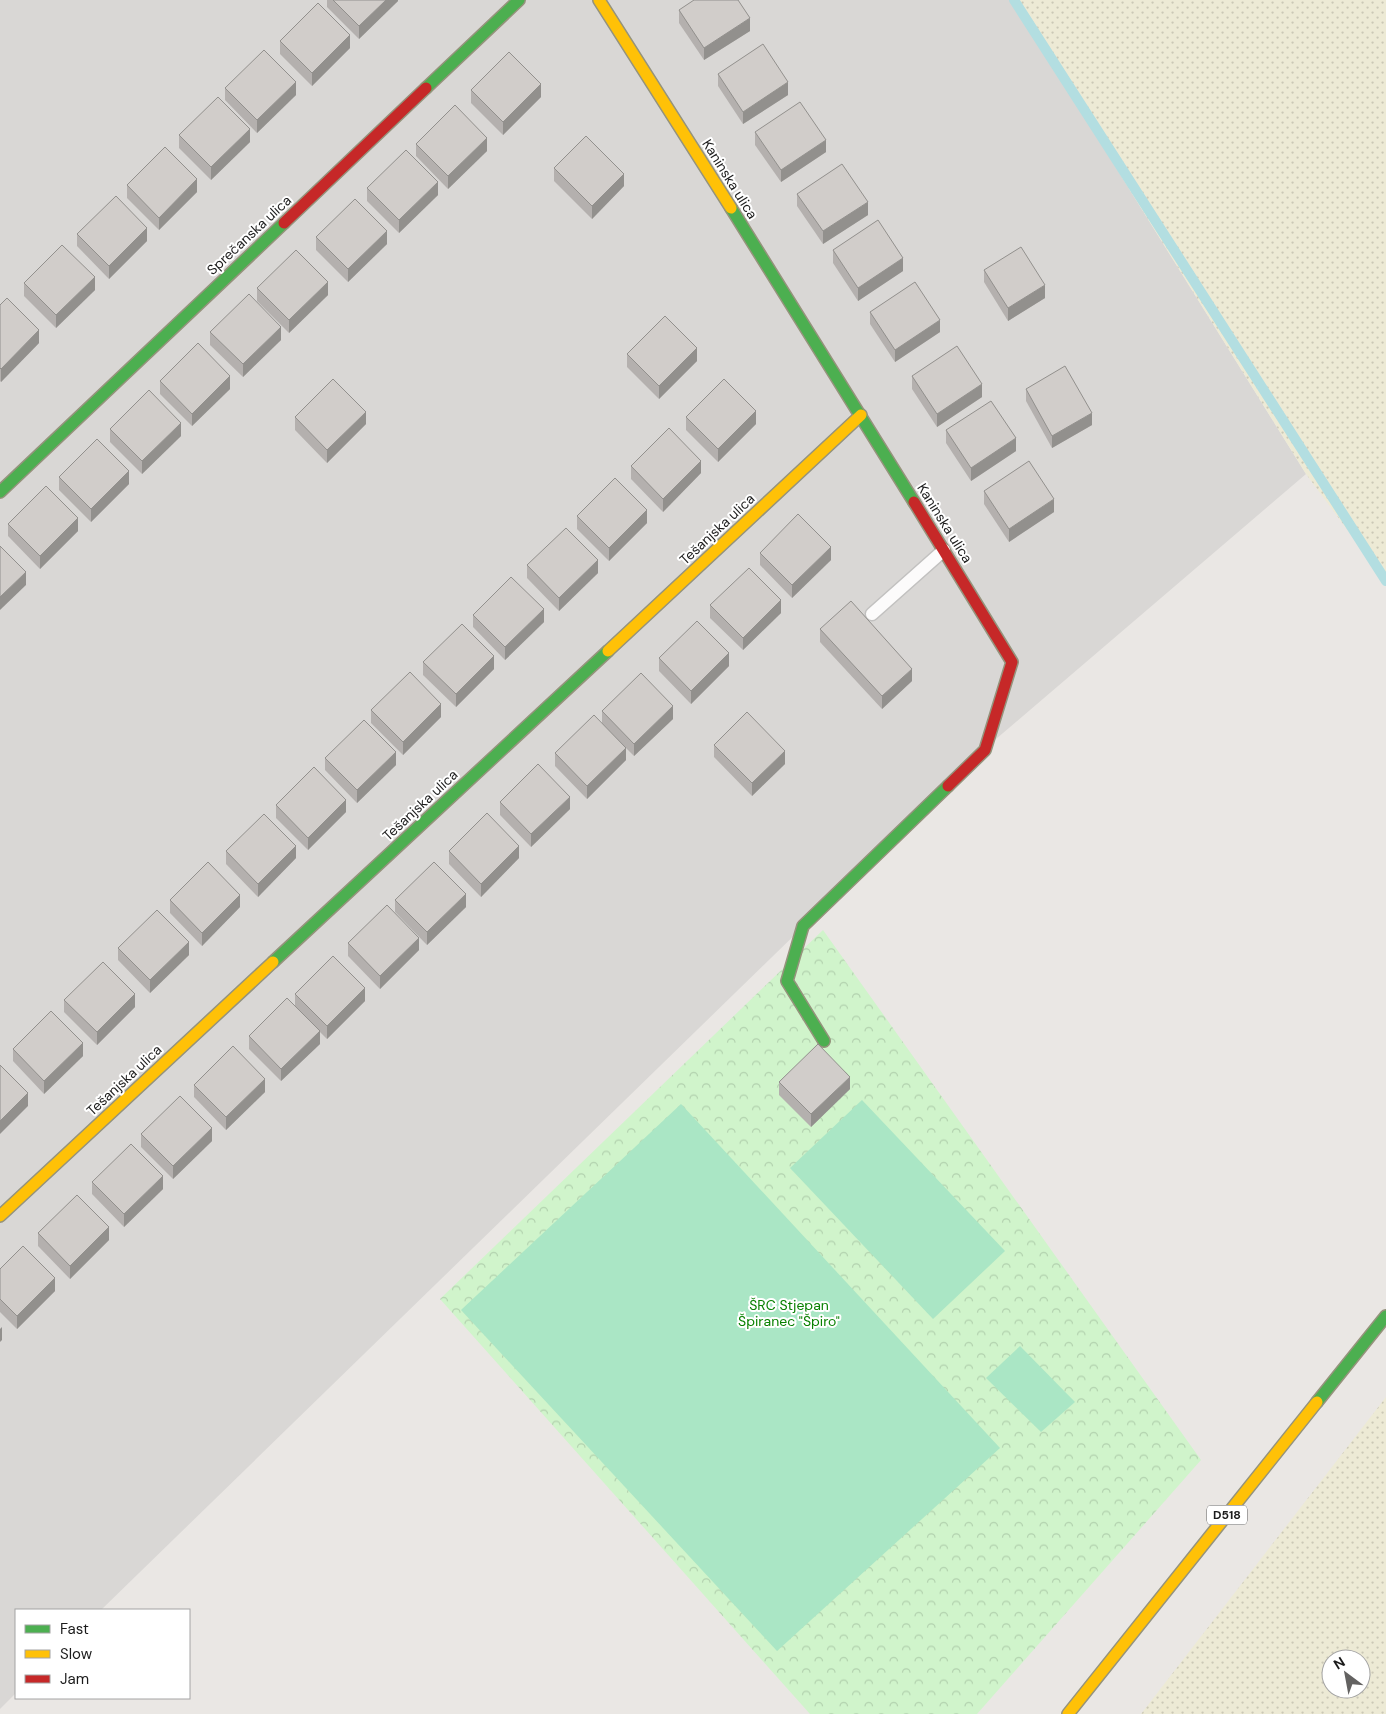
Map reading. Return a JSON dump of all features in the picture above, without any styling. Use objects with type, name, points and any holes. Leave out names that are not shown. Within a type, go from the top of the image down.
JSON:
[{"type":"street","name":"Sprečanska ulica","points":[[0,492],[519,0]]},
{"type":"street","name":"Kaninska ulica","points":[[599,0],[860,415],[1012,662],[985,750],[803,926],[787,981],[824,1041]]},
{"type":"street","name":"Tešanjska ulica","points":[[0,1216],[860,415]]},
{"type":"street","name":"D518","points":[[1068,1714],[1386,1316]]},
{"type":"lane","points":[[872,614],[944,550]]},
{"type":"shaded area","points":[[0,0],[1012,0],[1306,474],[996,739],[102,1609],[15,1609],[15,1694],[0,1709]]},
{"type":"shaded area","points":[[1012,0],[1386,0],[1386,582],[1306,474]]},
{"type":"shaded area","points":[[1386,1397],[1386,1714],[1141,1714]]},
{"type":"green space","name":"ŠRC Stjepan Špiranec \"Špiro\"","points":[[823,930],[1201,1460],[977,1714],[810,1714],[440,1299]]},
{"type":"green space","points":[[862,1100],[1005,1251],[933,1319],[790,1168]]},
{"type":"green space","points":[[681,1104],[1000,1448],[777,1651],[461,1310]]},
{"type":"green space","points":[[1020,1346],[1075,1402],[1041,1432],[986,1378]]},
{"type":"building","points":[[333,0],[386,0],[359,26]]},
{"type":"building","points":[[694,0],[738,0],[750,18],[704,48],[679,10]]},
{"type":"building","points":[[318,3],[350,35],[312,73],[280,41]]},
{"type":"building","points":[[763,44],[788,82],[743,112],[718,74]]},
{"type":"building","points":[[264,50],[296,82],[257,120],[225,88]]},
{"type":"building","points":[[509,52],[541,84],[503,122],[471,90]]},
{"type":"building","points":[[218,97],[250,129],[211,167],[179,135]]},
{"type":"building","points":[[800,102],[826,140],[781,170],[755,132]]},
{"type":"building","points":[[455,105],[487,138],[448,176],[416,144]]},
{"type":"building","points":[[586,136],[624,174],[592,206],[554,168]]},
{"type":"building","points":[[165,147],[197,179],[159,218],[127,185]]},
{"type":"building","points":[[406,150],[438,182],[399,220],[367,188]]},
{"type":"building","points":[[842,164],[868,202],[823,231],[797,194]]},
{"type":"building","points":[[116,196],[147,228],[109,266],[77,234]]},
{"type":"building","points":[[355,199],[387,231],[348,269],[316,237]]},
{"type":"building","points":[[878,220],[903,258],[858,288],[833,250]]},
{"type":"building","points":[[62,245],[95,277],[56,315],[24,283]]},
{"type":"building","points":[[1021,247],[1045,285],[1008,308],[984,270]]},
{"type":"building","points":[[296,250],[328,282],[289,320],[257,288]]},
{"type":"building","points":[[915,282],[940,320],[895,350],[870,312]]},
{"type":"building","points":[[249,294],[281,327],[243,364],[210,332]]},
{"type":"building","points":[[7,298],[39,330],[1,369],[0,305]]},
{"type":"building","points":[[665,316],[697,348],[659,386],[627,354]]},
{"type":"building","points":[[198,343],[230,376],[192,414],[160,381]]},
{"type":"building","points":[[957,346],[982,384],[937,414],[912,376]]},
{"type":"building","points":[[1065,366],[1092,413],[1052,436],[1026,389]]},
{"type":"building","points":[[333,379],[366,412],[327,450],[295,417]]},
{"type":"building","points":[[724,379],[756,411],[718,449],[686,417]]},
{"type":"building","points":[[149,390],[181,423],[142,461],[110,429]]},
{"type":"building","points":[[991,401],[1016,438],[971,468],[946,430]]},
{"type":"building","points":[[669,428],[701,461],[663,499],[631,466]]},
{"type":"building","points":[[97,439],[129,471],[91,509],[59,477]]},
{"type":"building","points":[[1029,461],[1054,499],[1009,529],[984,491]]},
{"type":"building","points":[[615,478],[647,510],[609,548],[577,516]]},
{"type":"building","points":[[46,486],[78,518],[40,556],[8,524]]},
{"type":"building","points":[[798,514],[831,547],[792,585],[760,553]]},
{"type":"building","points":[[566,528],[598,560],[559,598],[527,565]]},
{"type":"building","points":[[0,546],[26,572],[0,597]]},
{"type":"building","points":[[749,568],[781,600],[743,638],[710,605]]},
{"type":"building","points":[[511,577],[544,609],[505,647],[473,615]]},
{"type":"building","points":[[851,601],[912,669],[882,696],[820,629]]},
{"type":"building","points":[[697,621],[729,653],[691,691],[659,658]]},
{"type":"building","points":[[462,624],[494,656],[456,694],[423,662]]},
{"type":"building","points":[[410,672],[441,704],[403,742],[371,710]]},
{"type":"building","points":[[641,673],[673,706],[634,744],[602,711]]},
{"type":"building","points":[[747,712],[785,751],[752,783],[714,745]]},
{"type":"building","points":[[594,715],[626,748],[587,786],[555,753]]},
{"type":"building","points":[[364,720],[396,752],[357,790],[325,758]]},
{"type":"building","points":[[538,764],[570,797],[531,834],[500,802]]},
{"type":"building","points":[[314,767],[346,800],[308,838],[276,805]]},
{"type":"building","points":[[487,813],[519,846],[481,884],[449,851]]},
{"type":"building","points":[[264,814],[296,846],[258,884],[226,851]]},
{"type":"building","points":[[208,862],[240,895],[202,933],[170,900]]},
{"type":"building","points":[[434,862],[466,894],[427,932],[395,900]]},
{"type":"building","points":[[387,905],[419,938],[380,976],[348,943]]},
{"type":"building","points":[[157,910],[189,942],[150,980],[118,948]]},
{"type":"building","points":[[333,956],[365,988],[327,1026],[295,994]]},
{"type":"building","points":[[103,962],[135,994],[97,1032],[64,1000]]},
{"type":"building","points":[[287,998],[320,1031],[281,1069],[249,1036]]},
{"type":"building","points":[[51,1011],[83,1043],[44,1081],[13,1049]]},
{"type":"building","points":[[818,1044],[850,1077],[811,1114],[779,1082]]},
{"type":"building","points":[[233,1046],[265,1079],[226,1117],[194,1085]]},
{"type":"building","points":[[0,1065],[28,1093],[0,1121]]},
{"type":"building","points":[[180,1096],[212,1128],[173,1166],[141,1134]]},
{"type":"building","points":[[131,1144],[163,1176],[124,1214],[92,1182]]},
{"type":"building","points":[[77,1195],[109,1227],[70,1266],[38,1233]]},
{"type":"building","points":[[23,1246],[55,1278],[17,1316],[0,1299],[0,1269]]},
{"type":"waterway","points":[[1014,0],[1386,581]]},
{"type":"traffic: fast","points":[[426,88],[519,0]]},
{"type":"traffic: fast","points":[[731,208],[914,502]]},
{"type":"traffic: fast","points":[[0,492],[284,223]]},
{"type":"traffic: fast","points":[[273,962],[608,651]]},
{"type":"traffic: fast","points":[[824,1041],[787,981],[803,926],[948,786]]},
{"type":"traffic: fast","points":[[1317,1402],[1386,1316]]},
{"type":"traffic: slow","points":[[599,0],[731,208]]},
{"type":"traffic: slow","points":[[608,651],[861,415]]},
{"type":"traffic: slow","points":[[0,1216],[273,962]]},
{"type":"traffic: slow","points":[[1068,1714],[1317,1402]]},
{"type":"traffic: jam","points":[[284,223],[426,88]]},
{"type":"traffic: jam","points":[[914,502],[1012,662],[985,750],[948,786]]}]
